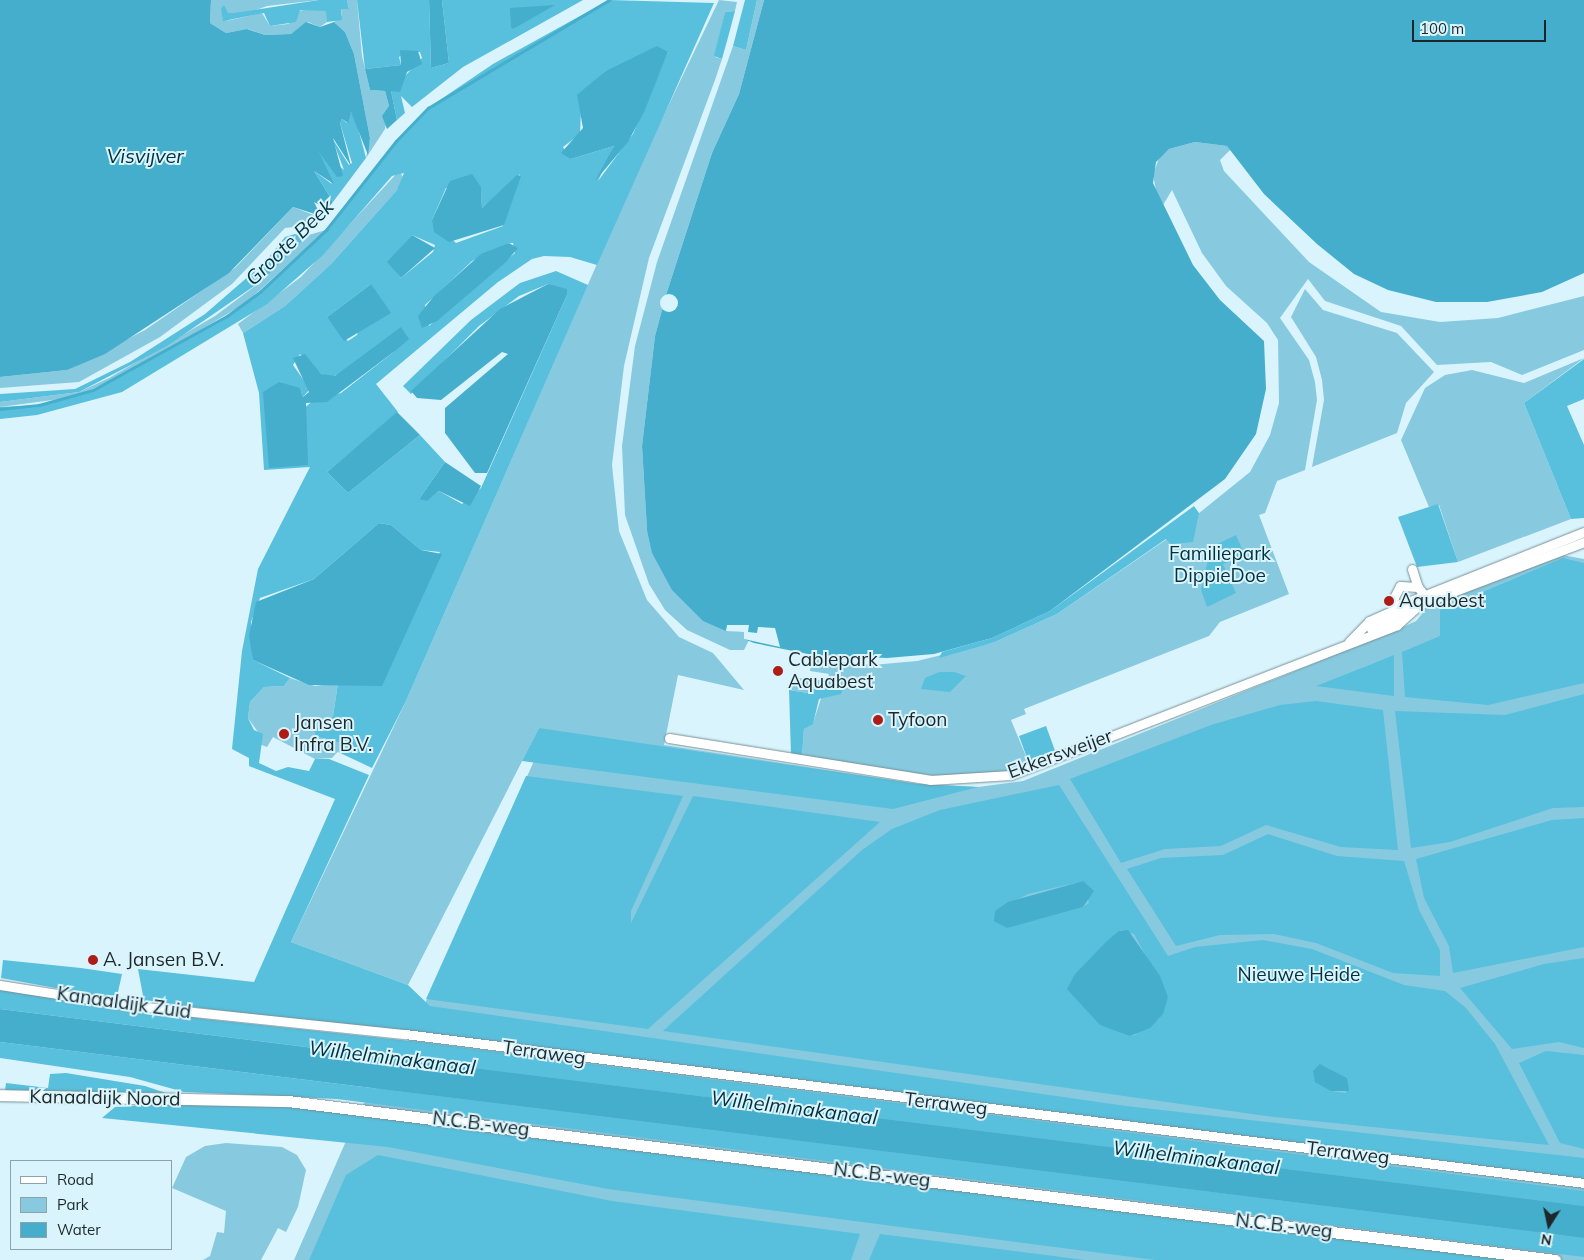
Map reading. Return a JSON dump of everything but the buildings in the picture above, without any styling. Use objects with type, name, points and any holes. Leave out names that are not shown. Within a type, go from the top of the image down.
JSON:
[{"type":"street","name":"Ekkersweijer","points":[[1348,644],[1370,621],[1398,606],[1584,532]]},
{"type":"street","name":"Ekkersweijer","points":[[1348,644],[1418,606],[1584,542]]},
{"type":"street","points":[[1412,569],[1424,596]]},
{"type":"street","points":[[1409,611],[1398,606],[1393,599],[1400,586],[1418,586]]},
{"type":"street","name":"Ekkersweijer","points":[[669,738],[921,778],[959,781],[1011,776],[1397,625],[1418,606]]},
{"type":"street","name":"Kanaaldijk Zuid","points":[[0,985],[127,1005],[248,1018]]},
{"type":"street","name":"Terraweg","points":[[248,1018],[1584,1183]]},
{"type":"street","name":"Kanaaldijk Noord","points":[[0,1095],[209,1099]]},
{"type":"street","name":"N.C.B.-weg","points":[[209,1099],[360,1109],[1555,1260]]},
{"type":"green space","points":[[211,0],[319,0],[267,6],[226,21],[262,13],[270,26],[288,24],[297,18],[297,11],[317,8],[327,11],[327,22],[320,27],[308,22],[291,34],[265,35],[248,29],[226,33],[210,23]]},
{"type":"green space","points":[[319,0],[347,0],[349,9],[341,9],[342,20],[327,22],[326,11],[300,10],[296,22],[270,26],[264,13],[223,21],[221,9],[224,5],[228,13],[234,13]]},
{"type":"green space","points":[[347,0],[357,0],[362,56],[370,90],[385,91],[389,106],[385,129],[366,158],[370,138],[354,54],[345,32],[334,22],[342,15],[341,9],[349,9]]},
{"type":"green space","points":[[357,0],[429,0],[431,68],[449,63],[442,0],[583,0],[463,67],[412,107],[401,96],[405,113],[397,120],[391,91],[422,58],[420,52],[408,51],[399,57],[401,65],[365,69]]},
{"type":"green space","points":[[609,0],[714,3],[597,265],[570,257],[544,256],[532,259],[498,282],[376,384],[398,412],[327,472],[348,493],[420,435],[445,462],[419,499],[429,499],[439,491],[462,504],[481,488],[567,295],[548,284],[519,296],[479,326],[411,394],[403,386],[471,320],[520,283],[556,271],[588,285],[406,701],[372,768],[338,752],[344,744],[316,736],[314,730],[333,716],[338,683],[358,685],[440,552],[421,550],[391,525],[379,523],[314,579],[260,598],[251,622],[253,660],[290,678],[284,686],[264,687],[250,702],[248,718],[254,730],[263,734],[259,763],[276,771],[288,767],[309,771],[315,759],[329,759],[369,775],[291,942],[408,985],[430,1006],[1126,1106],[1584,1158],[1584,1180],[144,1001],[138,969],[254,982],[335,799],[249,766],[249,758],[232,749],[242,651],[258,569],[310,467],[264,470],[259,393],[243,333],[285,306],[331,264],[397,190],[404,173],[392,176],[323,255],[267,304],[122,392],[37,415],[0,419],[0,407],[39,405],[93,390],[227,316],[260,292],[330,226],[396,141],[428,108],[493,64]],"holes":[[[668,52],[633,134],[598,181],[614,146],[571,159],[563,147],[580,134],[581,110],[594,81],[604,72]],[[520,174],[503,226],[456,243],[432,220],[446,188],[481,190],[482,208]],[[412,235],[435,245],[433,252],[401,278],[388,262]],[[509,243],[513,243],[515,253],[429,326],[425,305],[472,261]],[[371,284],[357,335],[348,341],[327,317]],[[395,351],[341,393],[314,400],[303,409],[300,388],[303,397],[310,389],[293,365],[300,354],[321,374],[332,377]]]},
{"type":"green space","name":"Nieuwe Heide","points":[[719,0],[737,2],[735,11],[725,12],[715,57],[722,59],[649,258],[624,366],[612,465],[619,531],[647,600],[679,637],[713,653],[744,690],[678,675],[664,745],[918,784],[978,787],[1023,781],[1399,629],[1416,621],[1431,603],[1562,555],[1584,559],[1584,1260],[294,1260],[360,1109],[405,1048],[547,732],[539,728],[408,985],[291,942],[406,701],[645,154]]},
{"type":"green space","points":[[745,0],[757,0],[746,50],[733,46]]},
{"type":"green space","points":[[757,0],[764,0],[739,94],[712,153],[666,295],[655,336],[642,446],[647,530],[726,631],[744,632],[749,640],[744,650],[730,650],[687,630],[665,610],[649,584],[625,515],[622,446],[635,346],[657,262],[733,46],[746,50]]},
{"type":"green space","points":[[735,11],[722,59],[714,56],[725,12]]},
{"type":"green space","points":[[350,113],[354,113],[366,158],[333,202],[314,171],[332,184],[318,154],[321,151],[344,170],[332,138],[349,165],[352,163],[340,123],[342,119],[347,123]]},
{"type":"green space","name":"Familiepark DippieDoe","points":[[1195,142],[1227,146],[1231,149],[1220,160],[1224,171],[1309,262],[1381,312],[1440,322],[1498,318],[1584,296],[1584,350],[1522,375],[1491,362],[1437,365],[1401,326],[1325,301],[1308,279],[1280,318],[1309,360],[1315,382],[1317,400],[1305,470],[1277,481],[1265,513],[1259,515],[1289,594],[1220,622],[1209,636],[1024,709],[1026,714],[1011,720],[1030,766],[1019,771],[936,776],[802,757],[804,729],[813,723],[829,674],[810,671],[812,659],[872,665],[917,661],[995,642],[1057,614],[1167,539],[1250,472],[1270,435],[1279,403],[1278,340],[1267,323],[1226,286],[1202,253],[1172,190],[1163,205],[1156,190],[1153,175],[1159,158],[1169,149]]},
{"type":"green space","points":[[399,171],[405,180],[331,264],[285,306],[243,333],[238,324],[301,277]]},
{"type":"green space","points":[[293,207],[319,217],[311,225],[285,228],[232,284],[160,337],[79,382],[0,388],[0,377],[67,370],[145,330],[235,268]]},
{"type":"green space","points":[[326,230],[247,302],[134,370],[75,397],[0,407],[0,402],[79,392],[109,378],[215,316],[263,280],[305,236]]},
{"type":"green space","points":[[295,234],[306,237],[263,280],[167,346],[79,392],[0,402],[0,394],[75,389],[130,362],[205,314],[266,261],[285,237]]},
{"type":"green space","points":[[1305,289],[1323,310],[1397,333],[1434,372],[1406,403],[1397,433],[1312,467],[1324,400],[1322,380],[1316,357],[1291,317]]},
{"type":"green space","points":[[1584,358],[1524,403],[1571,519],[1458,562],[1439,505],[1429,507],[1401,440],[1425,388],[1445,375],[1472,370],[1524,383]]},
{"type":"green space","points":[[1584,359],[1584,399],[1567,406],[1584,445],[1584,518],[1571,519],[1524,403]]},
{"type":"green space","points":[[1438,504],[1458,562],[1417,567],[1398,517]]},
{"type":"green space","points":[[1194,506],[1199,513],[1193,542],[1171,544],[1166,539],[1057,614],[995,642],[939,658],[942,652],[992,638],[1050,611]]},
{"type":"green space","name":"Familiepark DippieDoe","points":[[1236,535],[1245,556],[1223,564],[1236,593],[1207,607],[1201,590],[1211,547]]},
{"type":"green space","points":[[1563,558],[1584,563],[1584,683],[1488,705],[1405,697],[1402,652],[1440,636],[1440,610]]},
{"type":"green space","points":[[1394,655],[1394,696],[1316,686],[1372,664]]},
{"type":"green space","points":[[939,672],[954,672],[966,676],[950,692],[921,689],[925,678]]},
{"type":"green space","points":[[290,678],[315,686],[338,683],[333,716],[314,730],[344,745],[332,758],[315,759],[273,737],[267,747],[259,744],[258,732],[248,718],[250,702],[264,687],[284,686]]},
{"type":"green space","points":[[796,678],[812,679],[808,693],[789,690]]},
{"type":"green space","points":[[812,679],[845,684],[841,694],[819,699],[813,724],[804,729],[802,757],[791,755],[789,690],[808,693]]},
{"type":"green space","points":[[1584,694],[1584,807],[1553,808],[1450,842],[1411,848],[1395,711],[1505,715]]},
{"type":"green space","points":[[1316,701],[1383,710],[1398,850],[1341,847],[1266,825],[1221,846],[1165,849],[1121,863],[1070,779],[1211,725],[1280,705]]},
{"type":"green space","points":[[1046,726],[1057,756],[1030,766],[1019,736]]},
{"type":"green space","points":[[539,728],[918,784],[978,787],[893,809],[522,761]]},
{"type":"green space","points":[[526,776],[683,796],[631,911],[631,923],[693,796],[880,822],[648,1029],[426,999]]},
{"type":"green space","points":[[1059,785],[1168,956],[1195,947],[1263,940],[1312,949],[1404,985],[1445,991],[1466,1008],[1495,1044],[1549,1145],[1266,1116],[663,1031],[862,850],[892,829],[940,810]],"holes":[[[1083,881],[1089,903],[1083,907],[1035,920],[995,911],[1028,894]],[[1121,930],[1134,934],[1168,997],[1159,1019],[1135,1035],[1130,1036],[1075,974]],[[1322,1065],[1347,1078],[1346,1093],[1331,1091]]]},
{"type":"green space","points":[[1584,818],[1584,947],[1453,973],[1449,946],[1424,898],[1416,859],[1552,820]]},
{"type":"green space","points":[[1268,834],[1337,856],[1404,861],[1419,910],[1440,950],[1440,976],[1393,973],[1316,943],[1274,934],[1220,935],[1176,946],[1127,869],[1161,858],[1223,855]]},
{"type":"green space","points":[[1584,958],[1584,1048],[1559,1042],[1512,1049],[1460,988],[1544,964]]},
{"type":"green space","points":[[3,960],[122,974],[118,992],[110,998],[1,978]]},
{"type":"green space","points":[[0,986],[204,1019],[411,1041],[1584,1191],[1584,1206],[0,1009]]},
{"type":"green space","points":[[0,1042],[1584,1238],[1584,1257],[337,1099],[184,1092],[130,1077],[0,1058]]},
{"type":"green space","points":[[1546,1051],[1584,1055],[1584,1149],[1560,1143],[1519,1063]]},
{"type":"green space","points":[[66,1073],[145,1086],[166,1093],[5,1091],[6,1083],[48,1088],[50,1074]]},
{"type":"green space","points":[[199,1102],[255,1103],[641,1148],[1524,1260],[1155,1260],[608,1189],[388,1147],[102,1118],[115,1107]]},
{"type":"green space","points":[[226,1143],[282,1147],[297,1155],[306,1170],[298,1207],[286,1232],[278,1228],[261,1260],[203,1260],[210,1256],[217,1232],[224,1233],[226,1211],[172,1188],[186,1157],[205,1146]]},
{"type":"green space","points":[[378,1155],[612,1201],[860,1234],[851,1260],[309,1260],[346,1175]]},
{"type":"green space","points":[[880,1234],[1085,1260],[869,1260]]},
{"type":"water","name":"Visvijver","points":[[0,0],[211,0],[210,23],[226,33],[247,29],[265,35],[291,34],[306,22],[320,27],[334,22],[345,32],[354,54],[370,138],[368,155],[351,112],[348,123],[342,119],[340,123],[351,166],[333,138],[343,176],[337,177],[319,152],[334,184],[314,171],[333,202],[327,209],[314,202],[321,216],[293,207],[229,273],[105,354],[67,370],[0,377]]},
{"type":"water","points":[[429,0],[442,0],[449,63],[431,68]]},
{"type":"water","points":[[764,0],[1584,0],[1584,273],[1542,292],[1487,302],[1436,302],[1388,290],[1354,274],[1317,244],[1264,194],[1227,146],[1195,142],[1169,149],[1156,162],[1153,183],[1193,265],[1220,300],[1264,341],[1266,389],[1256,434],[1225,479],[1050,611],[992,638],[934,654],[887,658],[813,655],[754,643],[744,639],[744,632],[726,631],[703,621],[672,590],[652,553],[647,530],[642,446],[655,336],[666,295],[712,153],[739,94]]},
{"type":"water","points":[[555,5],[513,29],[511,27],[510,8]]},
{"type":"water","points":[[657,46],[668,52],[644,112],[628,142],[595,181],[614,146],[571,159],[561,153],[583,128],[577,95],[604,72]]},
{"type":"water","points":[[400,50],[418,51],[422,64],[407,72],[400,92],[391,91],[397,120],[387,129],[382,116],[389,106],[385,91],[370,90],[365,69],[401,65]]},
{"type":"water","points":[[472,174],[481,187],[482,208],[517,175],[521,176],[504,225],[449,242],[434,232],[432,220],[450,181]]},
{"type":"water","points":[[412,235],[435,248],[401,278],[387,262]]},
{"type":"water","points":[[509,243],[518,248],[506,262],[437,321],[422,328],[418,316],[434,296],[481,254]]},
{"type":"water","points":[[371,284],[391,313],[344,341],[327,317]]},
{"type":"water","points":[[548,284],[567,289],[567,295],[487,473],[475,473],[445,433],[445,408],[508,354],[502,352],[441,400],[417,398],[411,391],[500,309]]},
{"type":"water","points":[[401,327],[409,339],[395,351],[327,402],[306,403],[308,465],[269,468],[263,392],[279,382],[300,388],[303,397],[309,392],[293,358],[305,354],[321,374],[335,376]]},
{"type":"water","points":[[397,412],[420,435],[348,493],[327,472]]},
{"type":"water","points":[[445,462],[481,486],[470,506],[439,491],[427,501],[419,499]]},
{"type":"water","points":[[379,523],[391,525],[421,550],[442,554],[382,686],[309,685],[253,660],[249,636],[256,602],[314,579]]},
{"type":"water","points":[[1083,881],[1094,891],[1083,907],[1007,928],[994,921],[995,911],[1008,902]]},
{"type":"water","points":[[1128,930],[1160,976],[1168,997],[1163,1014],[1150,1028],[1130,1036],[1100,1025],[1067,989],[1075,974],[1106,942],[1119,931]]},
{"type":"water","points":[[0,1009],[1584,1206],[1584,1238],[0,1042]]},
{"type":"water","points":[[1320,1064],[1347,1078],[1349,1091],[1331,1091],[1315,1082],[1313,1071]]},
{"type":"pier","points":[[665,294],[673,294],[678,299],[676,310],[665,312],[660,307],[660,299]]},
{"type":"pier","points":[[727,625],[749,625],[748,632],[757,633],[758,627],[775,628],[780,647],[744,639],[744,632],[726,631]]},
{"type":"waterway","name":"Groote Beek","points":[[0,409],[39,405],[93,390],[227,316],[260,292],[326,230],[396,141],[428,108],[609,0]]},
{"type":"place","name":"Aquabest","points":[[1389,601]]},
{"type":"place","name":"Cablepark Aquabest","points":[[778,671]]},
{"type":"place","name":"Tyfoon","points":[[878,720]]},
{"type":"place","name":"Jansen Infra B.V.","points":[[284,734]]},
{"type":"place","name":"A. Jansen B.V.","points":[[93,960]]},
{"type":"water label","name":"Wilhelminakanaal","points":[[392,1057]]},
{"type":"water label","name":"Wilhelminakanaal","points":[[794,1107]]},
{"type":"water label","name":"Wilhelminakanaal","points":[[1196,1157]]}]
